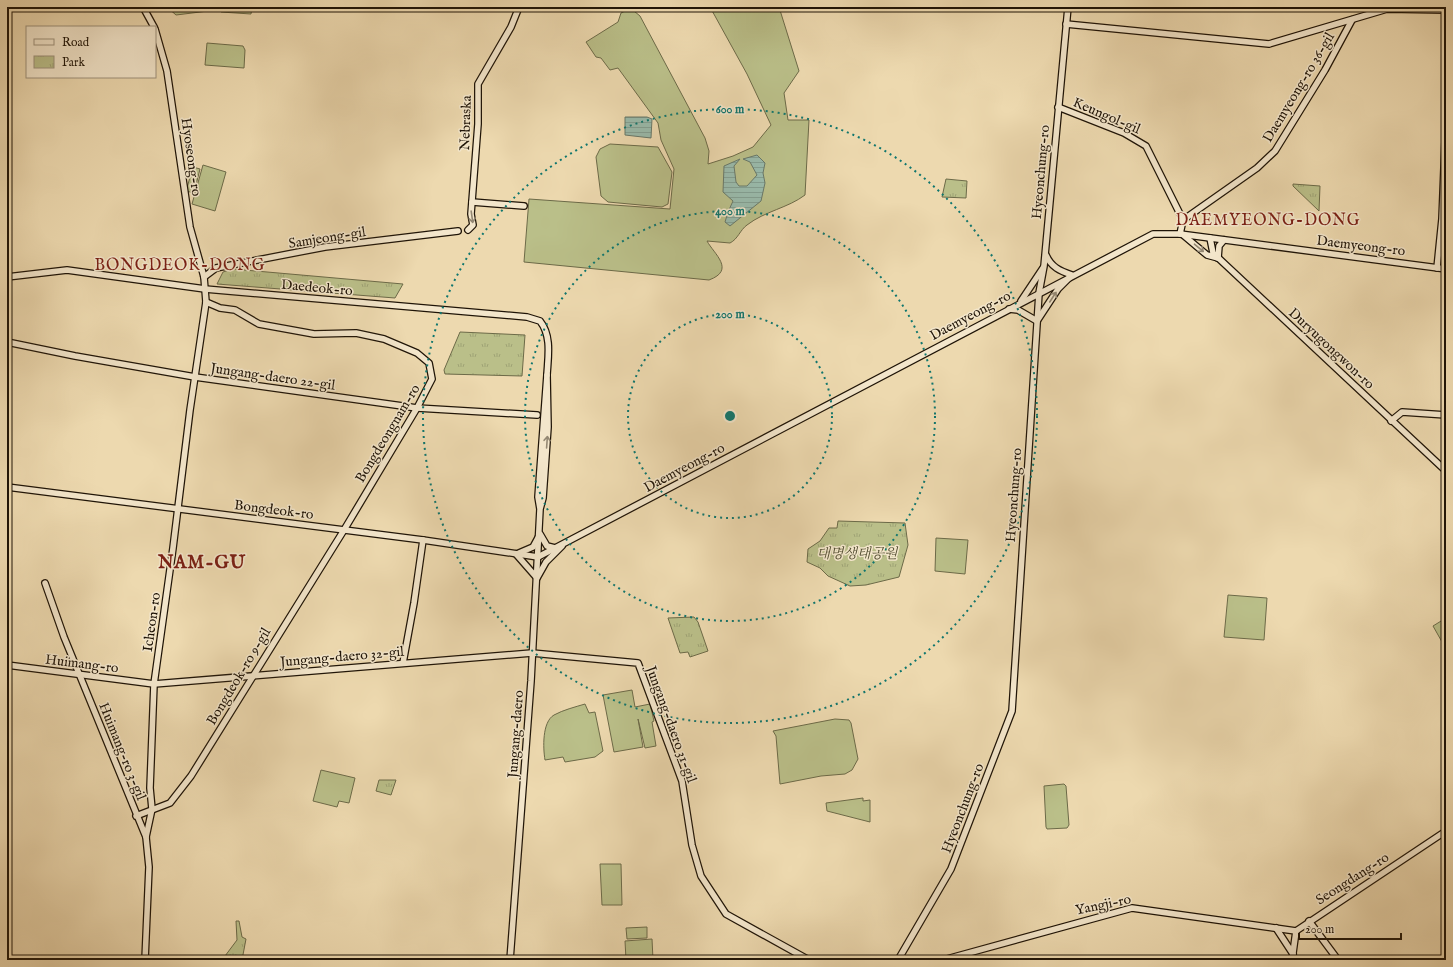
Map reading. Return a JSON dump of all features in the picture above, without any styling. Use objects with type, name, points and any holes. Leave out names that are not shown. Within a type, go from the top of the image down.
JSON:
[{"type":"main road","name":"Hyoseong-ro","points":[[143,7],[154,26]]},
{"type":"main road","name":"Nebraska","points":[[468,230],[474,225],[471,220],[478,124],[478,84],[512,27],[519,7]]},
{"type":"main road","name":"Hyeonchung-ro","points":[[898,960],[951,868],[1012,711],[1039,293],[1044,266],[1068,7]]},
{"type":"main road","points":[[1066,24],[1269,44],[1387,9],[1446,10]]},
{"type":"main road","name":"Daemyeong-ro 36-gil","points":[[1183,220],[1257,168],[1275,152],[1325,70],[1352,20]]},
{"type":"main road","name":"Hyoseong-ro","points":[[156,32],[167,71],[190,227],[204,277],[208,302]]},
{"type":"main road","name":"Keungol-gil","points":[[1058,107],[1124,133],[1146,146],[1183,220]]},
{"type":"main road","points":[[1437,268],[1442,218],[1446,117]]},
{"type":"main road","points":[[472,202],[524,206]]},
{"type":"main road","points":[[1183,220],[1181,234],[1207,255],[1218,258],[1219,246],[1224,240]]},
{"type":"main road","name":"Samjeong-gil","points":[[204,277],[216,268],[313,249],[458,231]]},
{"type":"main road","name":"Daemyeong-ro","points":[[538,557],[1009,308],[1153,234],[1181,234],[1446,269]]},
{"type":"main road","name":"Duryugongwon-ro","points":[[1210,238],[1213,253],[1218,258],[1446,471]]},
{"type":"main road","points":[[1009,308],[1018,310],[1037,321],[1058,289],[1072,275],[1060,271],[1049,262],[1045,253]]},
{"type":"main road","points":[[1020,303],[1044,266]]},
{"type":"main road","name":"Daedeok-ro","points":[[7,277],[67,270],[205,289],[527,318],[540,321],[547,332]]},
{"type":"main road","name":"Icheon-ro","points":[[145,960],[149,867],[146,837],[150,827],[152,809],[150,788],[154,684],[195,376],[208,302]]},
{"type":"main road","name":"Bongdeongnam-ro","points":[[208,302],[220,308],[235,310],[245,314],[259,324],[314,334],[356,333],[384,339],[417,353],[429,363],[432,379],[417,408],[344,530]]},
{"type":"main road","name":"Jungang-daero","points":[[510,960],[540,534],[540,509],[543,498],[548,428],[547,332]]},
{"type":"main road","name":"Jungang-daero 22-gil","points":[[7,342],[75,356],[195,376],[417,408],[537,415]]},
{"type":"main road","points":[[1391,421],[1402,412],[1446,415]]},
{"type":"main road","name":"Bongdeok-ro","points":[[7,487],[423,540],[538,557]]},
{"type":"main road","name":"Bongdeok-ro 9-gil","points":[[136,816],[170,803],[183,787],[344,530]]},
{"type":"main road","points":[[540,534],[533,547],[525,552],[516,554],[537,578],[546,562],[563,544]]},
{"type":"main road","points":[[540,534],[547,546],[555,548]]},
{"type":"main road","points":[[403,663],[414,603],[423,540]]},
{"type":"main road","name":"Huimang-ro 3-gil","points":[[45,583],[79,674],[136,816],[146,837]]},
{"type":"main road","name":"Jungang-daero 32-gil","points":[[154,684],[532,653]]},
{"type":"main road","name":"Jungang-daero 31-gil","points":[[532,653],[639,664],[682,781],[692,845],[701,876],[726,914],[809,960]]},
{"type":"main road","name":"Huimang-ro","points":[[7,665],[154,684]]},
{"type":"main road","name":"Seongdang-ro","points":[[1296,931],[1446,831]]},
{"type":"main road","name":"Yangji-ro","points":[[943,960],[1132,908],[1296,931]]},
{"type":"main road","points":[[1309,921],[1338,960]]},
{"type":"main road","points":[[1276,928],[1293,957]]},
{"type":"main road","points":[[1293,957],[1296,931]]},
{"type":"green space","points":[[167,7],[209,7],[208,11],[176,15]]},
{"type":"green space","points":[[221,7],[252,7],[251,14],[221,12]]},
{"type":"green space","points":[[710,7],[779,7],[799,71],[784,93],[788,120],[809,120],[805,195],[754,220],[730,243],[707,241],[718,256],[722,267],[721,272],[717,276],[709,280],[524,262],[529,199],[670,209],[674,169],[661,140],[658,123],[618,68],[610,70],[601,58],[596,57],[586,42],[618,22],[621,13],[625,11],[634,11],[640,16],[705,138],[709,151],[708,164],[733,156],[753,147],[771,125],[747,74]]},
{"type":"green space","points":[[207,43],[243,46],[245,50],[244,68],[205,65]]},
{"type":"green space","points":[[610,144],[658,147],[672,172],[668,204],[662,207],[608,202],[601,196],[596,157],[600,149]]},
{"type":"green space","points":[[203,165],[226,172],[215,211],[192,204]]},
{"type":"green space","points":[[193,167],[200,169],[194,193],[186,191]]},
{"type":"green space","points":[[946,179],[967,181],[966,198],[942,197]]},
{"type":"green space","points":[[1293,184],[1320,186],[1319,211],[1293,186]]},
{"type":"green space","points":[[233,269],[403,284],[395,298],[217,284],[223,272]]},
{"type":"green space","points":[[460,332],[525,335],[522,376],[445,374],[444,370]]},
{"type":"green space","name":"대명생태공원","points":[[838,521],[905,523],[908,545],[899,577],[866,585],[850,586],[828,576],[820,568],[807,562],[808,549],[820,541],[829,528],[837,528]]},
{"type":"green space","points":[[936,538],[968,540],[965,574],[935,571]]},
{"type":"green space","points":[[1228,595],[1267,598],[1264,640],[1224,637]]},
{"type":"green space","points":[[694,617],[698,622],[708,651],[690,657],[688,652],[680,653],[668,618]]},
{"type":"green space","points":[[1446,618],[1446,649],[1433,626]]},
{"type":"green space","points":[[632,690],[635,707],[650,704],[654,721],[652,722],[656,746],[645,748],[638,719],[643,747],[614,752],[603,695]]},
{"type":"green space","points":[[585,704],[589,713],[595,712],[603,751],[595,757],[565,762],[563,757],[545,760],[544,736],[547,723],[550,718],[561,712]]},
{"type":"green space","points":[[835,719],[849,720],[851,723],[858,759],[852,770],[845,774],[821,776],[780,784],[776,736],[773,731]]},
{"type":"green space","points":[[321,770],[355,778],[349,803],[339,801],[337,807],[313,801]]},
{"type":"green space","points":[[379,780],[396,780],[391,795],[376,791]]},
{"type":"green space","points":[[1064,784],[1066,786],[1069,825],[1067,828],[1047,829],[1044,786]]},
{"type":"green space","points":[[863,798],[863,801],[870,800],[870,822],[827,811],[826,803]]},
{"type":"green space","points":[[600,864],[621,864],[622,905],[602,905]]},
{"type":"green space","points":[[236,921],[239,921],[242,937],[246,939],[242,960],[222,960],[237,940]]},
{"type":"green space","points":[[647,927],[647,938],[627,939],[626,928]]},
{"type":"green space","points":[[652,939],[653,960],[626,960],[625,941]]},
{"type":"shaded area","points":[[625,117],[647,117],[652,119],[651,138],[625,135]]},
{"type":"shaded area","points":[[757,155],[765,163],[763,173],[765,183],[761,201],[730,226],[725,222],[733,201],[723,192],[724,166],[740,159],[734,166],[736,182],[739,186],[747,186],[757,175],[750,162],[743,159]]},
{"type":"district","name":"DAEMYEONG-DONG","points":[[1268,219]]},
{"type":"district","name":"BONGDEOK-DONG","points":[[180,264]]},
{"type":"district","name":"NAM-GU","points":[[202,562]]}]
